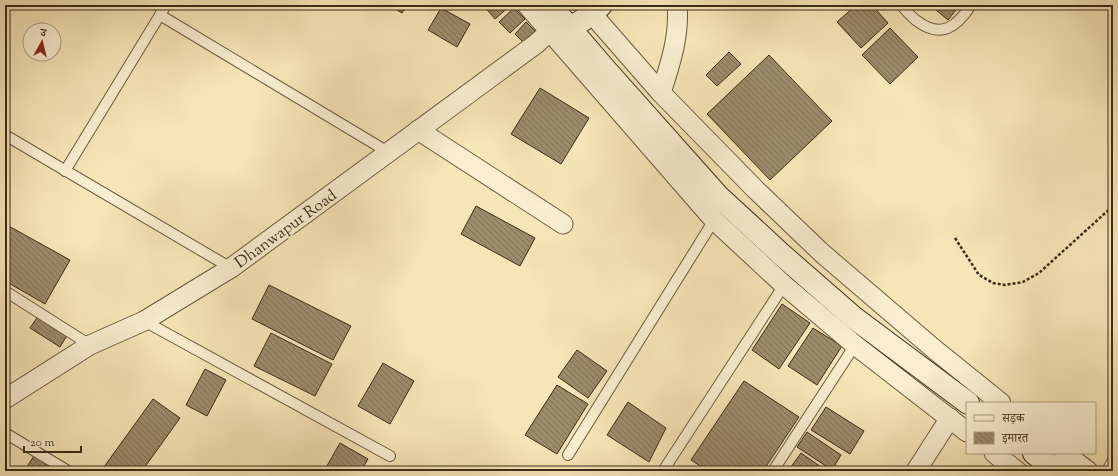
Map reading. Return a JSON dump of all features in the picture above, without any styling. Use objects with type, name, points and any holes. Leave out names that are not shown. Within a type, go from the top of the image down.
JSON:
[{"type":"street","points":[[527,5],[604,68],[718,196],[782,255],[853,316],[967,402]]},
{"type":"street","points":[[550,5],[559,31],[714,220],[784,285],[855,345],[966,431]]},
{"type":"street","points":[[661,94],[675,40],[678,15],[677,5]]},
{"type":"street","points":[[559,31],[597,9],[661,94],[756,190],[822,254],[934,349],[1000,402]]},
{"type":"street","name":"Dhanwapur Road","points":[[5,399],[90,345],[144,321],[230,268],[536,44],[559,31]]},
{"type":"street","points":[[418,130],[563,224]]},
{"type":"street","points":[[916,471],[950,418]]},
{"type":"street","points":[[995,454],[1017,471]]},
{"type":"street","points":[[1037,454],[1088,471]]},
{"type":"lane","points":[[65,171],[166,5]]},
{"type":"lane","points":[[901,5],[916,21],[933,29],[948,29],[958,23],[971,5]]},
{"type":"lane","points":[[160,15],[388,152]]},
{"type":"lane","points":[[5,135],[230,268]]},
{"type":"lane","points":[[568,455],[714,220]]},
{"type":"lane","points":[[663,471],[784,285]]},
{"type":"lane","points":[[5,291],[90,345]]},
{"type":"lane","points":[[144,321],[390,456]]},
{"type":"lane","points":[[773,471],[855,345]]},
{"type":"lane","points":[[5,433],[68,471]]},
{"type":"lane","points":[[1107,471],[1113,460]]},
{"type":"path","points":[[955,238],[979,275],[993,283],[1005,285],[1023,282],[1039,274],[1113,206]]},
{"type":"building","points":[[389,5],[407,5],[402,13]]},
{"type":"building","points":[[483,5],[511,5],[495,19]]},
{"type":"building","points":[[832,5],[842,5],[837,10]]},
{"type":"building","points":[[856,5],[872,5],[888,23],[861,48],[837,22]]},
{"type":"building","points":[[930,5],[960,5],[948,20]]},
{"type":"building","points":[[441,8],[470,24],[457,47],[428,30]]},
{"type":"building","points":[[514,8],[525,19],[510,33],[499,22]]},
{"type":"building","points":[[526,22],[535,31],[524,43],[515,34]]},
{"type":"building","points":[[890,28],[918,57],[890,84],[862,55]]},
{"type":"building","points":[[729,52],[741,64],[717,86],[706,75]]},
{"type":"building","points":[[769,55],[832,121],[770,180],[707,114]]},
{"type":"building","points":[[540,88],[589,118],[561,164],[511,134]]},
{"type":"building","points":[[476,206],[535,238],[520,266],[461,234]]},
{"type":"building","points":[[5,224],[70,260],[45,304],[5,281]]},
{"type":"building","points":[[269,285],[351,326],[333,360],[252,319]]},
{"type":"building","points":[[782,304],[810,323],[779,369],[752,350]]},
{"type":"building","points":[[39,315],[68,334],[60,347],[30,328]]},
{"type":"building","points":[[813,328],[842,346],[817,385],[788,366]]},
{"type":"building","points":[[271,333],[332,364],[315,396],[254,366]]},
{"type":"building","points":[[577,350],[607,371],[588,398],[558,377]]},
{"type":"building","points":[[383,363],[414,381],[390,424],[358,406]]},
{"type":"building","points":[[205,369],[226,380],[207,416],[186,405]]},
{"type":"building","points":[[744,381],[799,417],[763,471],[708,471],[691,460]]},
{"type":"building","points":[[557,385],[588,404],[557,454],[525,435]]},
{"type":"building","points":[[153,399],[180,418],[142,471],[101,471]]},
{"type":"building","points":[[628,402],[666,428],[649,462],[607,435]]},
{"type":"building","points":[[826,407],[864,431],[850,454],[811,430]]},
{"type":"building","points":[[807,432],[841,455],[832,470],[797,447]]},
{"type":"building","points":[[340,443],[368,459],[361,471],[324,471]]},
{"type":"building","points":[[801,453],[824,469],[822,471],[788,471]]},
{"type":"building","points":[[34,456],[56,471],[24,471]]}]
